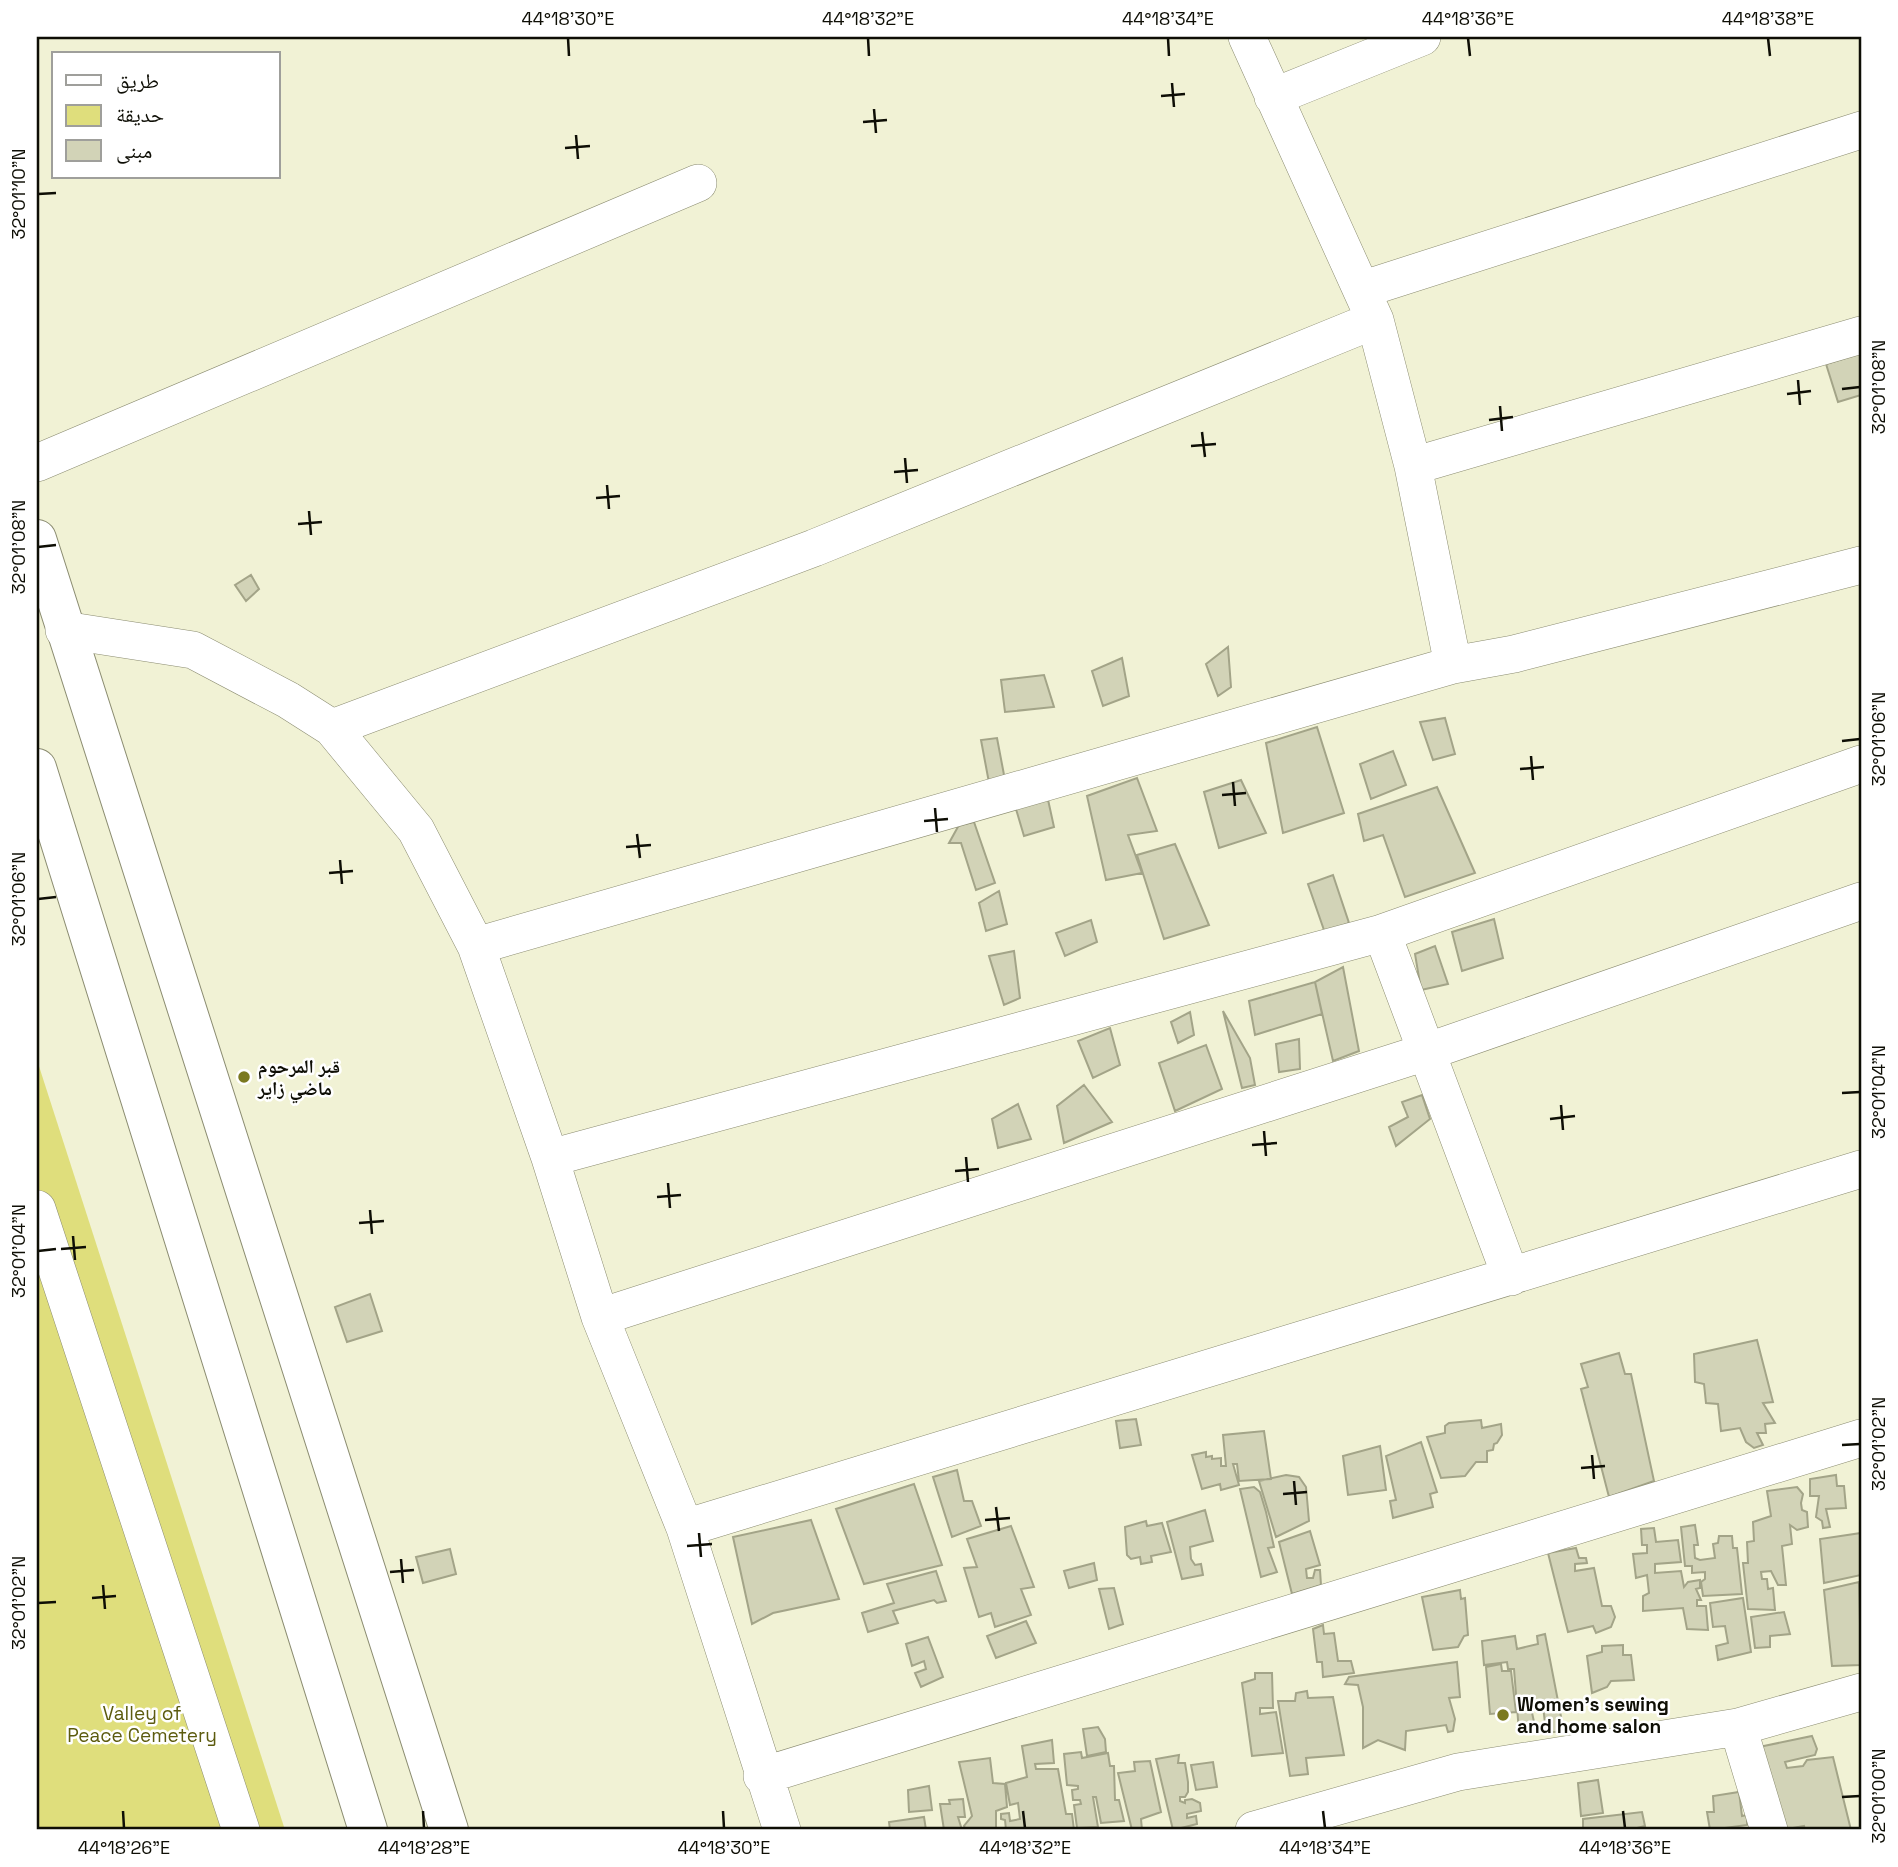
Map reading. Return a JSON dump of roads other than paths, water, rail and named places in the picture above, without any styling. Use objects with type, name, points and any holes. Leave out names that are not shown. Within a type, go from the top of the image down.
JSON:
[{"type":"main road","points":[[37,539],[449,1830]]},
{"type":"main road","points":[[37,768],[368,1830]]},
{"type":"street","points":[[1247,37],[1369,304],[1413,466],[1453,665]]},
{"type":"street","points":[[1273,97],[1422,37]]},
{"type":"street","points":[[331,728],[814,548],[1369,304],[1861,130]]},
{"type":"street","points":[[37,463],[698,183]]},
{"type":"street","points":[[1413,466],[1861,335]]},
{"type":"street","points":[[476,946],[1453,665],[1514,654],[1861,565]]},
{"type":"street","points":[[64,630],[193,650],[288,700],[331,728],[416,830],[476,946],[550,1158],[600,1317],[685,1528],[762,1776],[782,1830]]},
{"type":"street","points":[[550,1158],[1382,933],[1861,764]]},
{"type":"street","points":[[600,1317],[1426,1052],[1861,901]]},
{"type":"street","points":[[1382,933],[1511,1277]]},
{"type":"street","points":[[685,1528],[1861,1169]]},
{"type":"street","points":[[37,1209],[241,1830]]},
{"type":"street","points":[[762,1776],[1861,1438]]},
{"type":"street","points":[[1254,1830],[1458,1772],[1738,1727],[1861,1692]]},
{"type":"street","points":[[1738,1727],[1769,1830]]},
{"type":"place","name":"قبر المرحوم ماضي زاير","points":[[244,1077]]},
{"type":"place","name":"Women's sewing and home salon","points":[[1503,1715]]},
{"type":"park label","name":"Valley of Peace Cemetery","points":[[142,1724]]}]
